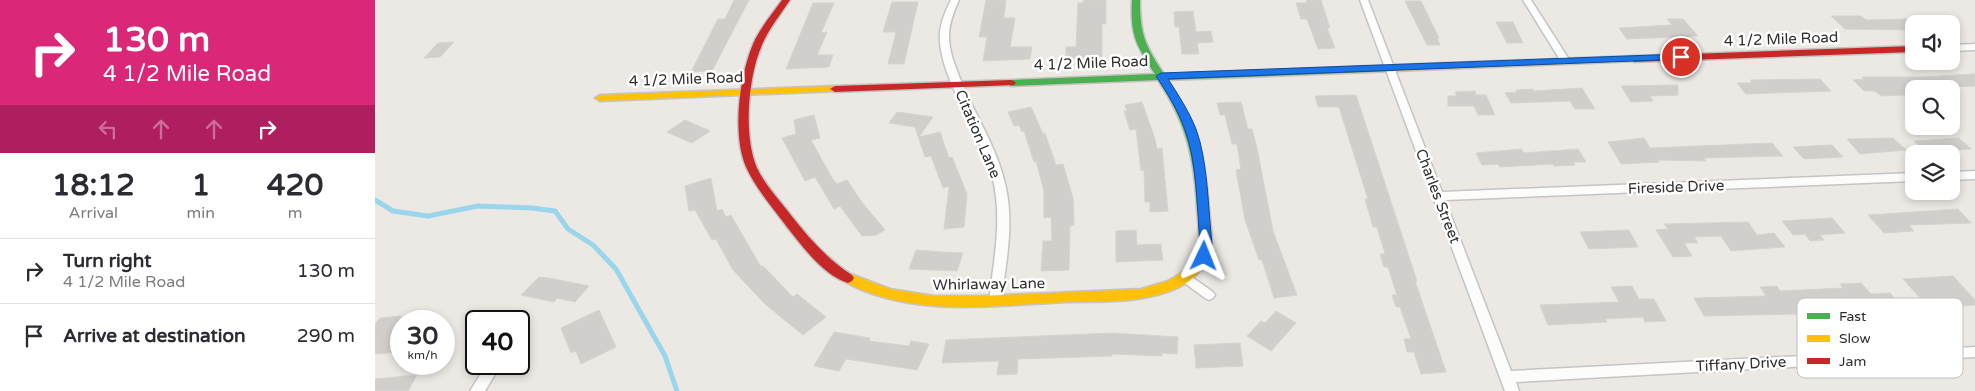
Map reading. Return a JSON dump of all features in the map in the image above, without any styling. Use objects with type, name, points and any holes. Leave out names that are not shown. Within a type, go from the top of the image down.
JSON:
[{"type":"street","name":"Whirlaway Lane","points":[[786,0],[761,37],[755,51],[744,122],[745,142],[750,163],[759,181],[809,246],[823,260],[844,276],[892,295],[922,300],[953,302],[1141,294],[1174,286],[1186,278]]},
{"type":"street","name":"Citation Lane","points":[[955,0],[947,19],[944,33],[945,47],[957,84],[996,169],[1001,190],[1003,223],[995,301]]},
{"type":"street","points":[[1136,0],[1135,25],[1139,38],[1183,111],[1197,152],[1206,244],[1204,256],[1186,278],[1209,295]]},
{"type":"street","name":"Charles Street","points":[[1364,0],[1512,391]]},
{"type":"street","points":[[1527,0],[1565,61]]},
{"type":"street","points":[[1960,48],[1975,47]]},
{"type":"street","name":"4 1/2 Mile Road","points":[[600,98],[1389,67],[1905,49]]},
{"type":"street","points":[[1960,176],[1975,175]]},
{"type":"street","name":"Fireside Drive","points":[[1438,196],[1905,177]]},
{"type":"street","name":"Tiffany Drive","points":[[1507,377],[1797,362]]},
{"type":"street","points":[[477,391],[487,375]]},
{"type":"building","points":[[734,0],[749,0],[712,71],[691,72],[718,19],[725,19]]},
{"type":"building","points":[[986,0],[1006,0],[1004,18],[1015,18],[1010,47],[1032,47],[1030,59],[983,61],[987,37],[979,37]]},
{"type":"building","points":[[1084,0],[1106,0],[1106,24],[1102,24],[1102,57],[1066,59],[1066,47],[1076,47],[1078,3],[1083,3]]},
{"type":"building","points":[[1306,0],[1321,0],[1330,28],[1327,28],[1335,48],[1318,49],[1307,19],[1301,19],[1296,3],[1307,3]]},
{"type":"building","points":[[1405,1],[1421,1],[1439,38],[1437,38],[1440,45],[1427,45]]},
{"type":"building","points":[[892,2],[918,2],[904,64],[888,64],[896,32],[883,32]]},
{"type":"building","points":[[813,3],[834,3],[821,33],[827,32],[817,55],[833,55],[829,67],[786,69]]},
{"type":"building","points":[[1193,11],[1196,32],[1211,31],[1213,42],[1197,43],[1199,54],[1182,54],[1179,27],[1175,27],[1174,12]]},
{"type":"building","points":[[1831,16],[1861,16],[1866,20],[1905,19],[1905,30],[1845,29]]},
{"type":"building","points":[[1667,19],[1683,19],[1698,36],[1627,39],[1619,28],[1672,25]]},
{"type":"building","points":[[1496,22],[1513,22],[1523,43],[1507,43]]},
{"type":"building","points":[[454,42],[440,57],[424,58],[438,43]]},
{"type":"building","points":[[1975,74],[1975,86],[1960,86],[1960,80],[1905,80],[1905,96],[1881,96],[1875,91],[1864,91],[1853,80],[1864,79],[1862,77],[1921,77]]},
{"type":"building","points":[[1820,79],[1831,91],[1746,94],[1737,83],[1752,83],[1750,80]]},
{"type":"building","points":[[1678,85],[1678,95],[1650,96],[1653,101],[1631,102],[1621,86]]},
{"type":"building","points":[[1582,88],[1595,109],[1575,109],[1570,101],[1511,103],[1505,93],[1517,92],[1516,90],[1533,89],[1534,91]]},
{"type":"building","points":[[1475,91],[1476,95],[1486,95],[1495,115],[1478,115],[1474,106],[1448,106],[1448,96],[1457,96],[1455,92]]},
{"type":"building","points":[[1356,95],[1446,372],[1421,374],[1414,352],[1407,352],[1404,339],[1411,339],[1400,307],[1396,307],[1392,295],[1397,295],[1388,267],[1384,267],[1380,254],[1385,254],[1377,227],[1373,227],[1365,199],[1368,199],[1339,107],[1318,107],[1315,96]]},
{"type":"building","points":[[1142,102],[1157,149],[1162,148],[1168,211],[1150,212],[1150,202],[1145,202],[1144,170],[1141,171],[1136,129],[1130,130],[1124,111],[1127,111],[1125,105]]},
{"type":"building","points":[[1241,102],[1248,129],[1252,129],[1257,148],[1273,231],[1297,295],[1274,298],[1262,260],[1259,260],[1245,220],[1236,170],[1241,169],[1237,144],[1232,144],[1225,115],[1220,115],[1217,103]]},
{"type":"building","points":[[1031,107],[1043,134],[1045,133],[1056,165],[1063,164],[1073,198],[1074,225],[1070,226],[1069,270],[1041,271],[1043,241],[1052,241],[1051,217],[1044,218],[1044,191],[1036,161],[1034,162],[1024,131],[1022,132],[1019,125],[1014,126],[1008,112]]},
{"type":"building","points":[[897,112],[933,117],[919,137],[940,132],[949,158],[952,157],[967,194],[964,227],[944,229],[949,186],[943,188],[931,156],[925,157],[915,127],[889,123]]},
{"type":"building","points":[[814,115],[820,138],[811,140],[832,178],[837,184],[847,180],[861,201],[885,230],[876,235],[862,236],[840,206],[834,209],[815,177],[805,181],[782,138],[796,134],[794,120]]},
{"type":"building","points":[[685,120],[710,131],[692,143],[667,132]]},
{"type":"building","points":[[1644,138],[1650,148],[1772,143],[1783,156],[1704,158],[1706,161],[1658,160],[1660,162],[1621,164],[1608,142]]},
{"type":"building","points":[[1893,138],[1905,150],[1860,154],[1847,139]]},
{"type":"building","points":[[1959,138],[1971,149],[1960,150],[1960,145],[1918,145],[1914,141]]},
{"type":"building","points":[[1832,145],[1843,157],[1804,159],[1793,147]]},
{"type":"building","points":[[1522,149],[1523,153],[1578,149],[1586,162],[1573,162],[1575,165],[1554,166],[1553,164],[1500,167],[1498,164],[1482,165],[1476,153]]},
{"type":"building","points":[[711,178],[717,211],[722,209],[726,217],[731,215],[761,267],[763,266],[793,297],[797,294],[826,317],[803,335],[765,304],[733,270],[716,239],[712,240],[695,210],[689,211],[685,186]]},
{"type":"building","points":[[1958,209],[1971,223],[1909,225],[1914,231],[1884,233],[1868,215]]},
{"type":"building","points":[[1832,218],[1845,233],[1820,235],[1824,240],[1810,241],[1805,234],[1793,235],[1782,221]]},
{"type":"building","points":[[1748,222],[1757,235],[1774,233],[1785,247],[1731,251],[1721,236],[1694,237],[1698,243],[1684,243],[1692,256],[1673,257],[1656,230],[1668,229],[1664,224]]},
{"type":"building","points":[[1136,230],[1137,245],[1161,244],[1163,260],[1116,262],[1116,231]]},
{"type":"building","points":[[1629,230],[1638,247],[1589,249],[1580,232]]},
{"type":"building","points":[[916,250],[963,253],[957,271],[909,269]]},
{"type":"building","points":[[1953,276],[1975,300],[1975,305],[1963,306],[1963,298],[1920,298],[1903,279]]},
{"type":"building","points":[[539,277],[589,286],[575,302],[557,298],[554,302],[521,295]]},
{"type":"building","points":[[1861,283],[1871,294],[1890,293],[1894,298],[1797,298],[1797,314],[1704,316],[1694,298],[1766,296],[1760,287],[1777,286],[1780,291],[1843,288],[1840,284]]},
{"type":"building","points":[[1632,286],[1639,299],[1654,299],[1666,321],[1645,322],[1643,317],[1605,319],[1607,322],[1548,325],[1540,305],[1619,302],[1611,287]]},
{"type":"building","points":[[599,310],[616,347],[581,364],[576,351],[571,353],[561,328]]},
{"type":"building","points":[[1276,311],[1296,323],[1271,351],[1247,336],[1261,321],[1265,323]]},
{"type":"building","points":[[390,317],[390,353],[375,354],[375,324],[380,318]]},
{"type":"building","points":[[834,332],[870,338],[869,341],[909,346],[911,341],[929,344],[917,370],[846,359],[839,371],[814,366]]},
{"type":"building","points":[[1112,333],[1178,337],[1177,354],[1162,353],[1162,356],[1112,354],[1112,356],[1018,359],[1017,374],[997,375],[999,361],[942,363],[946,340]]},
{"type":"building","points":[[1240,343],[1243,366],[1196,368],[1194,345]]},
{"type":"building","points":[[417,375],[408,391],[375,391],[375,379]]},
{"type":"waterway","points":[[375,200],[393,211],[428,216],[478,206],[532,208],[555,211],[568,229],[593,245],[616,269],[665,356],[677,391]]},
{"type":"traffic: fast","points":[[1136,0],[1135,24],[1140,39],[1151,62],[1174,96],[1190,130],[1198,163],[1203,209]]},
{"type":"traffic: fast","points":[[1011,83],[1396,68]]},
{"type":"traffic: slow","points":[[1396,68],[1634,59]]},
{"type":"traffic: slow","points":[[600,98],[835,89]]},
{"type":"traffic: slow","points":[[848,278],[890,294],[934,300],[979,301],[1152,292],[1182,280],[1198,265],[1206,245],[1203,209]]},
{"type":"traffic: jam","points":[[786,0],[763,33],[757,45],[749,72],[744,122],[747,153],[751,166],[768,194],[801,236],[822,259],[848,278]]},
{"type":"traffic: jam","points":[[1634,59],[1905,49]]},
{"type":"traffic: jam","points":[[835,89],[1011,83]]},
{"type":"route","points":[[1204,256],[1206,244],[1197,152],[1183,111],[1161,76],[1681,57]]}]
